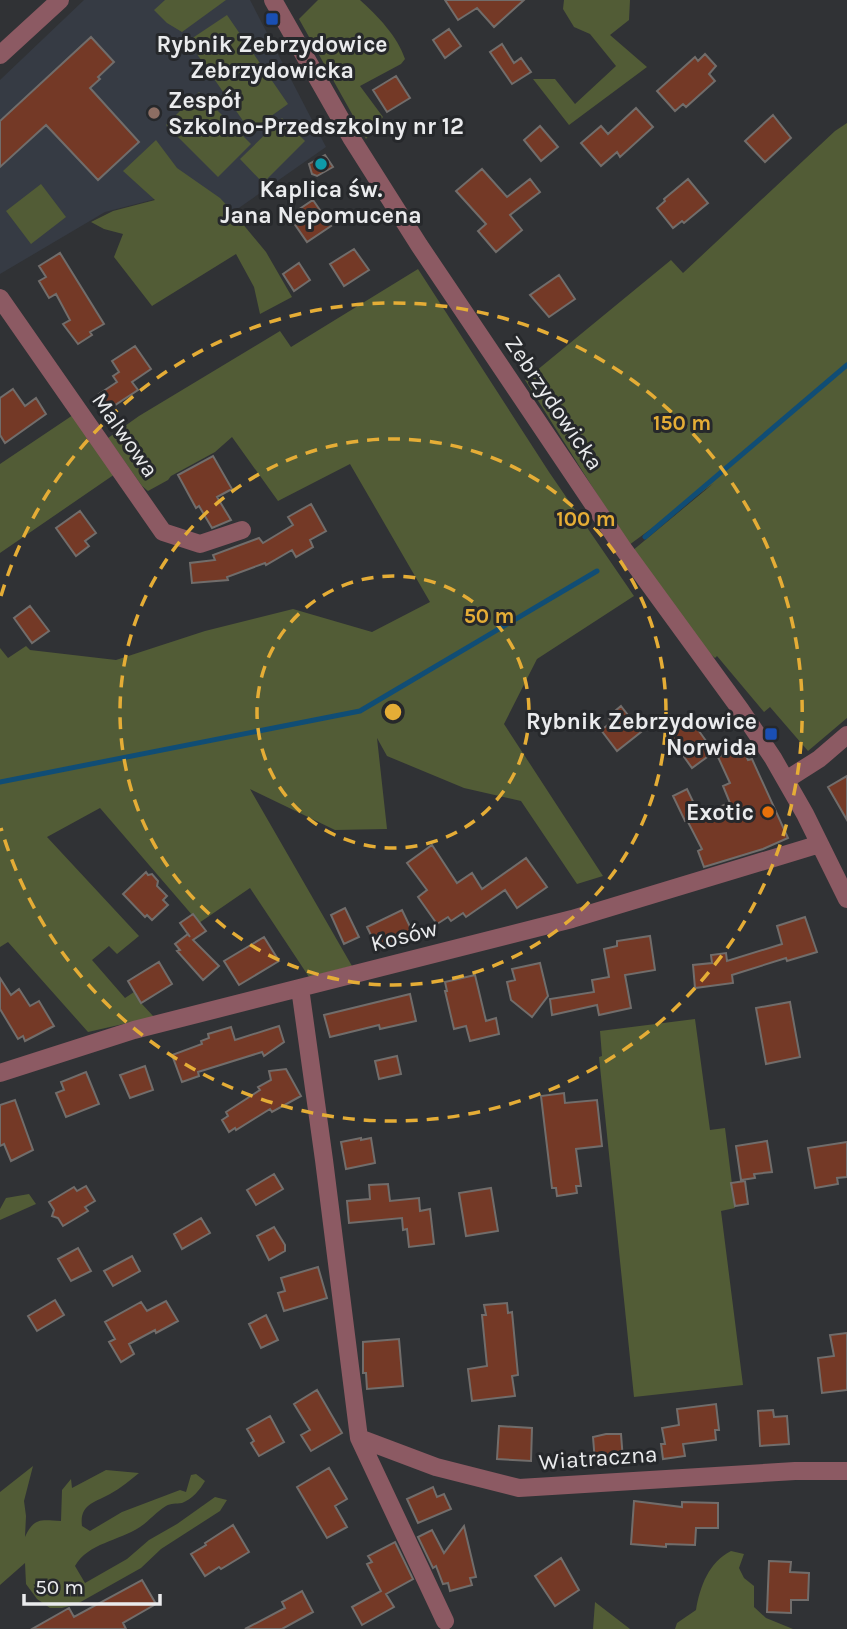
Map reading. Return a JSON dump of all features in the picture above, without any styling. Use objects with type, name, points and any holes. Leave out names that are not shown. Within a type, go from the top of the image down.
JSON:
[{"type":"street","points":[[0,55],[60,0]]},
{"type":"street","name":"Zebrzydowicka","points":[[273,0],[352,139],[419,244],[598,513],[740,709],[786,780],[847,899]]},
{"type":"street","name":"Malwowa","points":[[0,298],[163,532],[200,544],[242,530]]},
{"type":"street","points":[[786,780],[819,759],[847,735]]},
{"type":"street","name":"Kosów","points":[[0,1073],[134,1030],[572,919],[820,844]]},
{"type":"street","points":[[300,988],[359,1438],[445,1621]]},
{"type":"street","name":"Wiatraczna","points":[[359,1438],[436,1467],[519,1488],[795,1471],[847,1471]]},
{"type":"shaded area","name":"Zespół Szkolno-Przedszkolny nr 12","points":[[84,0],[250,0],[326,147],[223,219],[198,188],[105,212],[0,274],[0,80]]},
{"type":"green space","points":[[165,0],[226,0],[182,32],[167,23],[154,10]]},
{"type":"green space","points":[[318,0],[360,0],[380,19],[405,59],[401,64],[360,86],[383,117],[366,139],[299,19]]},
{"type":"green space","points":[[564,0],[630,0],[629,20],[610,35],[647,67],[569,125],[533,79],[555,79],[575,104],[616,66],[590,34],[574,27],[563,9]]},
{"type":"green space","points":[[227,15],[288,104],[250,131],[188,41]]},
{"type":"green space","points":[[199,92],[251,144],[218,177],[166,125]]},
{"type":"green space","points":[[282,118],[305,141],[263,183],[240,159]]},
{"type":"green space","points":[[847,123],[847,718],[808,751],[770,707],[764,712],[717,656],[715,658],[708,652],[632,551],[714,483],[629,545],[525,380],[671,260],[683,273],[835,131]]},
{"type":"green space","points":[[156,140],[177,168],[220,198],[232,211],[266,252],[292,297],[260,314],[254,287],[236,254],[152,306],[114,257],[123,234],[91,222],[113,211],[155,200],[123,171]]},
{"type":"green space","points":[[41,184],[66,217],[31,244],[6,211]]},
{"type":"green space","points":[[418,269],[549,472],[634,596],[537,659],[504,724],[603,876],[577,884],[521,801],[464,788],[387,756],[377,738],[387,829],[335,830],[250,789],[352,966],[309,977],[250,888],[199,923],[100,808],[47,837],[139,936],[117,954],[109,946],[92,960],[125,998],[134,992],[154,1017],[88,1032],[8,942],[0,947],[0,648],[8,658],[26,646],[30,650],[116,660],[205,631],[293,609],[372,632],[430,602],[350,464],[278,501],[232,437],[215,452],[148,491],[108,438],[139,416],[280,331],[291,347]]},
{"type":"green space","points":[[76,413],[115,474],[0,553],[0,464]]},
{"type":"green space","points":[[695,1019],[710,1130],[725,1128],[735,1208],[721,1211],[743,1385],[634,1397],[599,1057],[602,1056],[600,1031]]},
{"type":"green space","points":[[29,1194],[36,1204],[0,1220],[0,1209],[6,1198]]},
{"type":"green space","points":[[33,1466],[24,1501],[25,1537],[39,1521],[61,1521],[62,1490],[71,1479],[72,1488],[106,1470],[139,1473],[86,1508],[82,1526],[90,1531],[122,1512],[180,1490],[186,1492],[191,1475],[196,1474],[205,1481],[186,1501],[166,1506],[132,1532],[88,1552],[75,1566],[85,1583],[127,1559],[149,1540],[215,1497],[227,1500],[220,1511],[161,1549],[141,1568],[77,1604],[50,1608],[37,1599],[26,1584],[25,1563],[0,1585],[0,1492]]},
{"type":"green space","points":[[731,1551],[744,1554],[739,1568],[744,1578],[754,1586],[754,1607],[766,1618],[793,1629],[675,1629],[677,1623],[696,1610],[700,1592],[711,1568]]},
{"type":"green space","points":[[595,1602],[630,1629],[593,1629]]},
{"type":"building","points":[[445,0],[524,0],[494,27],[477,8],[458,20]]},
{"type":"building","points":[[449,29],[461,46],[445,58],[433,40]]},
{"type":"building","points":[[91,37],[114,62],[90,88],[139,142],[98,180],[46,125],[0,167],[0,121]]},
{"type":"building","points":[[502,44],[514,63],[521,58],[531,72],[512,84],[490,52]]},
{"type":"building","points":[[705,54],[716,66],[709,74],[715,81],[686,107],[683,104],[675,111],[657,91],[695,57],[698,61]]},
{"type":"building","points":[[396,76],[410,98],[387,112],[373,90]]},
{"type":"building","points":[[636,108],[653,127],[620,157],[617,152],[601,166],[581,143],[601,126],[608,134]]},
{"type":"building","points":[[773,115],[791,138],[765,162],[745,141]]},
{"type":"building","points":[[540,126],[558,147],[541,161],[524,140]]},
{"type":"building","name":"Kaplica św. Jana Nepomucena","points":[[325,155],[333,167],[317,176],[312,174],[309,164]]},
{"type":"building","points":[[482,169],[507,197],[530,179],[540,192],[510,215],[522,230],[496,252],[478,231],[486,224],[456,191]]},
{"type":"building","points":[[688,179],[708,203],[684,223],[682,221],[673,228],[657,208]]},
{"type":"building","points":[[313,200],[331,226],[307,242],[289,216]]},
{"type":"building","points":[[354,249],[369,270],[344,286],[330,264]]},
{"type":"building","points":[[60,253],[104,324],[90,332],[92,335],[78,344],[63,324],[70,320],[56,294],[49,298],[39,281],[46,277],[39,266]]},
{"type":"building","points":[[299,263],[310,280],[294,291],[283,274]]},
{"type":"building","points":[[559,275],[575,299],[549,317],[530,295]]},
{"type":"building","points":[[135,346],[151,369],[132,382],[138,390],[109,409],[99,394],[117,382],[113,376],[119,372],[112,361]]},
{"type":"building","points":[[13,389],[25,406],[36,398],[46,414],[5,443],[0,435],[0,398]]},
{"type":"building","points":[[213,456],[232,489],[217,497],[231,520],[212,528],[199,506],[196,508],[178,475]]},
{"type":"building","points":[[311,504],[326,531],[310,540],[313,547],[296,557],[292,550],[266,565],[265,563],[227,577],[228,580],[192,583],[190,563],[215,560],[213,555],[259,538],[263,543],[293,525],[288,517]]},
{"type":"building","points":[[80,511],[96,533],[85,541],[89,546],[76,556],[56,528]]},
{"type":"building","points":[[30,606],[49,631],[32,643],[14,618]]},
{"type":"building","points":[[621,706],[641,732],[617,751],[601,730],[612,722],[608,717]]},
{"type":"building","points":[[691,720],[714,752],[692,768],[669,736]]},
{"type":"building","points":[[742,747],[748,760],[752,759],[788,838],[763,849],[704,867],[698,851],[702,849],[673,796],[687,789],[699,814],[730,803],[723,786],[730,783],[718,757]]},
{"type":"building","points":[[847,776],[847,820],[828,787]]},
{"type":"building","points":[[432,845],[457,883],[472,873],[482,889],[526,858],[547,887],[517,908],[505,890],[466,917],[463,913],[451,921],[448,917],[437,924],[418,897],[427,890],[407,863]]},
{"type":"building","points":[[146,872],[148,875],[152,874],[158,881],[157,886],[167,896],[163,900],[168,905],[152,920],[147,915],[145,917],[123,894]]},
{"type":"building","points":[[345,908],[359,937],[344,944],[331,915]]},
{"type":"building","points":[[402,910],[414,935],[378,950],[367,927]]},
{"type":"building","points":[[193,914],[206,931],[193,940],[219,966],[203,980],[177,951],[180,950],[175,944],[188,934],[180,923]]},
{"type":"building","points":[[805,917],[817,952],[787,961],[786,958],[732,975],[733,983],[695,988],[693,965],[712,963],[711,955],[726,953],[727,961],[782,944],[777,926]]},
{"type":"building","points":[[650,936],[655,970],[625,975],[631,1008],[599,1015],[597,1005],[552,1015],[550,999],[594,992],[592,980],[609,977],[604,949],[617,946],[617,941]]},
{"type":"building","points":[[264,937],[279,961],[239,985],[224,961]]},
{"type":"building","points":[[159,962],[172,984],[141,1003],[128,981]]},
{"type":"building","points":[[540,963],[548,996],[532,1017],[511,1000],[507,982],[515,980],[512,969]]},
{"type":"building","points":[[475,975],[486,1021],[496,1018],[499,1034],[470,1041],[466,1026],[454,1029],[445,982]]},
{"type":"building","points":[[0,978],[11,995],[19,989],[30,1006],[39,1001],[54,1026],[25,1041],[23,1036],[18,1039],[0,1009]]},
{"type":"building","points":[[410,994],[416,1021],[380,1029],[379,1025],[330,1037],[324,1015]]},
{"type":"building","points":[[790,1002],[800,1057],[766,1064],[756,1008]]},
{"type":"building","points":[[279,1026],[284,1042],[264,1056],[262,1052],[198,1072],[199,1076],[182,1082],[172,1055],[202,1044],[201,1041],[209,1038],[208,1034],[231,1027],[235,1040]]},
{"type":"building","points":[[397,1056],[401,1074],[379,1079],[375,1061]]},
{"type":"building","points":[[145,1066],[153,1090],[130,1098],[120,1075]]},
{"type":"building","points":[[286,1069],[301,1096],[272,1112],[270,1109],[229,1132],[222,1120],[228,1116],[226,1112],[271,1080],[269,1071]]},
{"type":"building","points":[[86,1072],[99,1104],[66,1117],[56,1093],[64,1090],[61,1082]]},
{"type":"building","points":[[564,1093],[565,1103],[597,1100],[602,1146],[576,1149],[581,1186],[576,1186],[577,1193],[557,1196],[556,1188],[552,1188],[541,1096]]},
{"type":"building","points":[[15,1100],[33,1150],[11,1161],[4,1144],[0,1146],[0,1105]]},
{"type":"building","points":[[371,1138],[375,1163],[346,1169],[341,1142]]},
{"type":"building","points":[[767,1141],[772,1172],[754,1174],[755,1178],[741,1180],[736,1146]]},
{"type":"building","points":[[847,1142],[847,1177],[837,1178],[838,1184],[815,1188],[808,1148]]},
{"type":"building","points":[[274,1174],[283,1189],[256,1205],[247,1190]]},
{"type":"building","points":[[745,1181],[748,1204],[735,1206],[731,1183]]},
{"type":"building","points":[[388,1184],[390,1201],[419,1198],[420,1211],[430,1209],[434,1244],[409,1247],[407,1229],[403,1230],[402,1218],[349,1223],[347,1201],[370,1199],[369,1185]]},
{"type":"building","points":[[86,1186],[95,1201],[85,1207],[88,1211],[63,1226],[58,1218],[52,1216],[54,1210],[49,1202],[74,1187],[77,1191]]},
{"type":"building","points":[[491,1188],[498,1231],[466,1236],[459,1193]]},
{"type":"building","points":[[201,1218],[210,1233],[182,1249],[174,1234]]},
{"type":"building","points":[[274,1227],[285,1245],[285,1251],[269,1260],[257,1236]]},
{"type":"building","points":[[78,1248],[91,1271],[71,1281],[58,1259]]},
{"type":"building","points":[[132,1256],[140,1271],[113,1286],[104,1271]]},
{"type":"building","points":[[318,1267],[327,1298],[284,1311],[278,1293],[285,1291],[281,1278]]},
{"type":"building","points":[[55,1300],[64,1315],[37,1331],[28,1316]]},
{"type":"building","points":[[166,1301],[178,1321],[129,1344],[134,1354],[121,1362],[109,1342],[115,1339],[105,1322],[141,1302],[147,1311]]},
{"type":"building","points":[[507,1303],[508,1313],[512,1312],[518,1375],[512,1376],[515,1396],[472,1401],[468,1369],[487,1366],[482,1315],[486,1315],[484,1305]]},
{"type":"building","points":[[266,1315],[278,1340],[261,1348],[249,1324]]},
{"type":"building","points":[[847,1333],[847,1390],[822,1393],[818,1358],[834,1356],[830,1335]]},
{"type":"building","points":[[399,1339],[403,1386],[367,1389],[366,1373],[363,1373],[363,1342]]},
{"type":"building","points":[[317,1390],[342,1433],[311,1451],[301,1435],[310,1430],[294,1404]]},
{"type":"building","points":[[716,1404],[719,1430],[715,1430],[716,1440],[683,1444],[685,1456],[663,1459],[661,1444],[665,1444],[662,1428],[679,1425],[677,1409]]},
{"type":"building","points":[[773,1410],[774,1417],[787,1416],[789,1444],[760,1446],[758,1411]]},
{"type":"building","points":[[270,1416],[284,1442],[259,1456],[247,1429]]},
{"type":"building","points":[[499,1426],[532,1428],[531,1461],[497,1459]]},
{"type":"building","points":[[621,1434],[623,1460],[595,1462],[593,1437]]},
{"type":"building","points":[[329,1468],[347,1499],[335,1506],[347,1527],[327,1538],[297,1487]]},
{"type":"building","points":[[433,1487],[437,1497],[444,1494],[451,1509],[418,1523],[407,1499]]},
{"type":"building","points":[[634,1501],[682,1507],[682,1502],[718,1503],[718,1528],[696,1528],[695,1545],[666,1544],[666,1547],[631,1544]]},
{"type":"building","points":[[233,1525],[249,1552],[205,1576],[191,1554]]},
{"type":"building","points":[[464,1526],[476,1577],[470,1578],[472,1585],[450,1591],[448,1583],[443,1584],[436,1566],[433,1568],[418,1537],[432,1530],[444,1553]]},
{"type":"building","points":[[395,1542],[413,1579],[386,1594],[394,1607],[362,1625],[352,1607],[381,1591],[367,1564],[372,1562],[368,1556]]},
{"type":"building","points":[[561,1558],[579,1590],[555,1606],[535,1576]]},
{"type":"building","points":[[769,1561],[791,1562],[790,1572],[809,1573],[808,1600],[791,1600],[791,1613],[767,1612]]},
{"type":"building","points":[[142,1580],[156,1604],[123,1623],[126,1629],[32,1629],[69,1608],[74,1617]]},
{"type":"building","points":[[302,1591],[313,1612],[282,1629],[245,1629],[285,1608],[282,1602]]},
{"type":"waterway","points":[[645,537],[847,365]]},
{"type":"waterway","points":[[0,782],[360,711],[597,571]]},
{"type":"place","name":"Rybnik Zebrzydowice Zebrzydowicka","points":[[272,19]]},
{"type":"place","name":"Zespół Szkolno-Przedszkolny nr 12","points":[[154,113]]},
{"type":"place","name":"Kaplica św. Jana Nepomucena","points":[[321,164]]},
{"type":"place","name":"Rybnik Zebrzydowice Norwida","points":[[771,734]]},
{"type":"place","name":"Exotic","points":[[768,812]]}]
